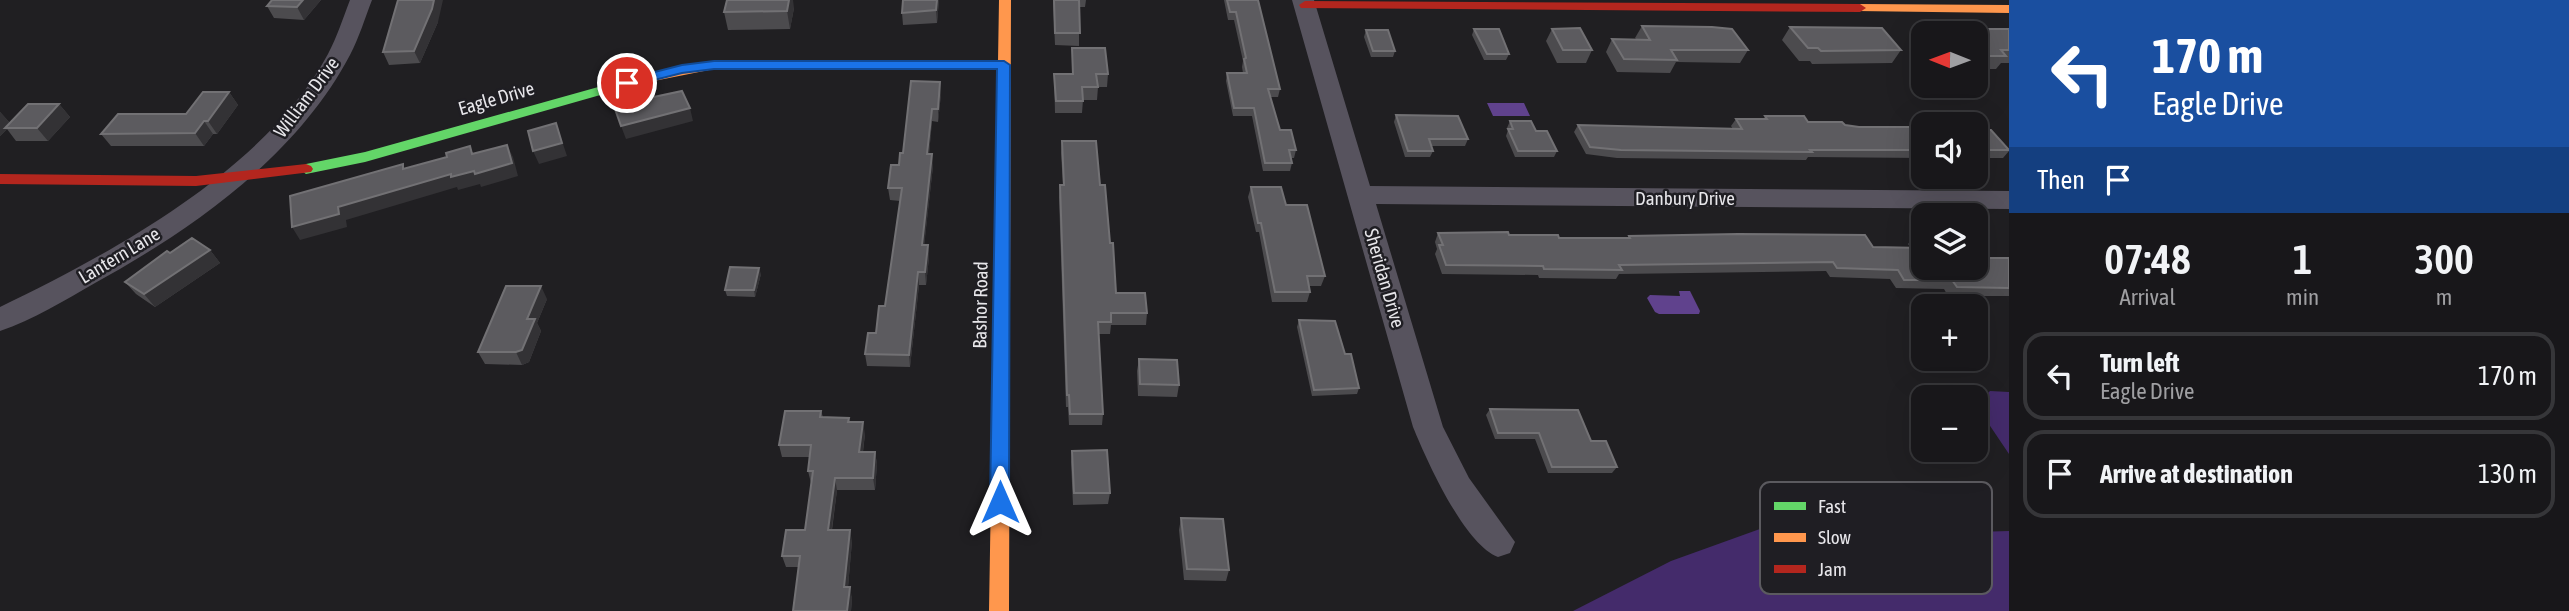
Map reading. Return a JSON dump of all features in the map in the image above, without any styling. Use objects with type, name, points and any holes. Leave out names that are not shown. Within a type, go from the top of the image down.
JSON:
[{"type":"street","name":"William Drive","points":[[231,179],[284,129],[317,87],[340,52],[355,19],[360,0]]},
{"type":"street","name":"Bashor Road","points":[[999,611],[1005,0]]},
{"type":"street","points":[[1304,2],[2009,9]]},
{"type":"street","name":"Sheridan Drive","points":[[1304,2],[1428,427],[1446,471],[1470,508],[1498,542]]},
{"type":"street","name":"Eagle Drive","points":[[0,179],[231,179],[287,173],[365,158],[682,69],[750,64],[1004,65]]},
{"type":"street","name":"Lantern Lane","points":[[0,320],[125,253],[181,217],[231,179]]},
{"type":"street","name":"Danbury Drive","points":[[1361,195],[2009,200]]},
{"type":"shaded area","points":[[1487,103],[1524,103],[1530,116],[1493,116]]},
{"type":"shaded area","points":[[1679,291],[1690,291],[1699,314],[1659,314],[1647,298],[1650,295],[1680,296]]},
{"type":"shaded area","points":[[2009,392],[2009,454],[1988,423],[1988,393]]},
{"type":"shaded area","points":[[1760,529],[1760,594],[1992,594],[1992,532],[2009,531],[2009,611],[1573,611],[1671,561]]},
{"type":"building","points":[[272,0],[303,0],[297,7],[267,6]]},
{"type":"building","points":[[398,0],[434,0],[414,51],[383,52]]},
{"type":"building","points":[[727,0],[789,0],[787,11],[724,12]]},
{"type":"building","points":[[903,0],[937,0],[936,10],[902,13]]},
{"type":"building","points":[[1054,0],[1079,0],[1080,33],[1055,33]]},
{"type":"building","points":[[1227,0],[1258,0],[1280,89],[1268,89],[1280,130],[1291,130],[1296,150],[1289,150],[1292,163],[1265,163],[1254,108],[1234,108],[1227,73],[1247,73],[1236,12],[1230,12]]},
{"type":"building","points":[[1642,26],[1732,29],[1748,50],[1671,50],[1677,60],[1624,59],[1612,39],[1650,40]]},
{"type":"building","points":[[1790,27],[1882,28],[1901,50],[1821,51],[1818,48],[1808,48]]},
{"type":"building","points":[[1580,28],[1592,50],[1563,50],[1552,29]]},
{"type":"building","points":[[1474,29],[1499,29],[1509,54],[1487,54]]},
{"type":"building","points":[[1988,29],[2009,29],[2009,50],[2001,50],[2006,56],[1988,56]]},
{"type":"building","points":[[1366,30],[1388,30],[1395,51],[1373,51]]},
{"type":"building","points":[[1072,48],[1105,48],[1108,74],[1096,74],[1098,87],[1082,87],[1083,101],[1056,101],[1054,74],[1073,74]]},
{"type":"building","points":[[911,81],[940,82],[938,109],[932,109],[927,154],[932,154],[922,245],[928,245],[925,272],[918,272],[909,355],[865,354],[868,333],[876,333],[879,306],[885,306],[902,188],[888,188],[891,165],[899,165],[900,153],[903,153]]},
{"type":"building","points":[[682,91],[690,108],[621,126],[615,109],[636,103],[635,101]]},
{"type":"building","points":[[203,92],[229,92],[208,121],[204,121],[195,133],[101,134],[118,114],[186,114]]},
{"type":"building","points":[[28,104],[59,104],[37,128],[5,128]]},
{"type":"building","points":[[1396,115],[1458,116],[1468,139],[1429,139],[1433,151],[1408,151]]},
{"type":"building","points":[[1765,116],[1804,116],[1808,122],[1842,122],[1859,127],[1911,127],[1911,150],[1621,150],[1590,147],[1578,125],[1742,129],[1736,119],[1767,119]]},
{"type":"building","points":[[1510,121],[1531,121],[1536,131],[1547,131],[1557,151],[1518,151],[1508,129],[1513,129]]},
{"type":"building","points":[[556,123],[562,143],[533,151],[528,131]]},
{"type":"building","points":[[1988,130],[1991,130],[2009,150],[1988,150]]},
{"type":"building","points":[[1062,141],[1096,141],[1100,185],[1105,185],[1110,243],[1113,243],[1116,293],[1145,293],[1147,313],[1111,313],[1111,322],[1098,322],[1103,414],[1070,414],[1067,395],[1060,185],[1064,185]]},
{"type":"building","points":[[507,145],[512,163],[475,174],[474,171],[451,177],[451,174],[338,207],[339,214],[292,227],[290,196],[403,164],[403,169],[447,157],[446,153],[470,146],[472,154]]},
{"type":"building","points":[[1251,187],[1281,187],[1286,205],[1307,205],[1325,276],[1307,276],[1310,292],[1275,292]]},
{"type":"building","points":[[1508,232],[1509,235],[1558,235],[1559,238],[1738,234],[1865,235],[1873,247],[1911,248],[1911,280],[1904,280],[1898,270],[1837,268],[1833,262],[1619,265],[1622,270],[1446,265],[1438,233]]},
{"type":"building","points":[[192,238],[210,250],[144,294],[125,282],[167,251],[170,253]]},
{"type":"building","points":[[1988,258],[2009,258],[2009,288],[1957,287],[1952,280],[1988,280]]},
{"type":"building","points":[[730,267],[759,268],[754,290],[725,290]]},
{"type":"building","points":[[506,286],[541,286],[527,319],[535,319],[522,350],[478,352]]},
{"type":"building","points":[[1299,320],[1335,321],[1345,354],[1351,354],[1359,388],[1314,390]]},
{"type":"building","points":[[1139,359],[1177,360],[1179,385],[1140,384]]},
{"type":"building","points":[[1490,409],[1578,410],[1591,441],[1606,441],[1617,467],[1552,467],[1539,433],[1498,433]]},
{"type":"building","points":[[785,411],[821,411],[820,417],[849,418],[848,422],[863,422],[859,452],[875,452],[873,478],[835,478],[828,530],[850,530],[844,587],[850,587],[847,611],[793,611],[800,556],[782,556],[786,530],[805,530],[813,471],[808,471],[811,445],[779,445]]},
{"type":"building","points":[[1107,450],[1110,493],[1074,493],[1072,451]]},
{"type":"building","points":[[1181,518],[1223,519],[1229,570],[1187,569]]},
{"type":"traffic: fast","points":[[306,169],[365,157],[634,81]]},
{"type":"traffic: slow","points":[[999,611],[1005,0]]},
{"type":"traffic: slow","points":[[1860,8],[2009,9]]},
{"type":"traffic: slow","points":[[634,81],[714,65],[1004,65]]},
{"type":"traffic: jam","points":[[1305,5],[1860,8]]},
{"type":"traffic: jam","points":[[0,179],[196,181],[306,169]]},
{"type":"route","points":[[627,83],[682,69],[714,65],[1004,65],[1000,502]]}]
